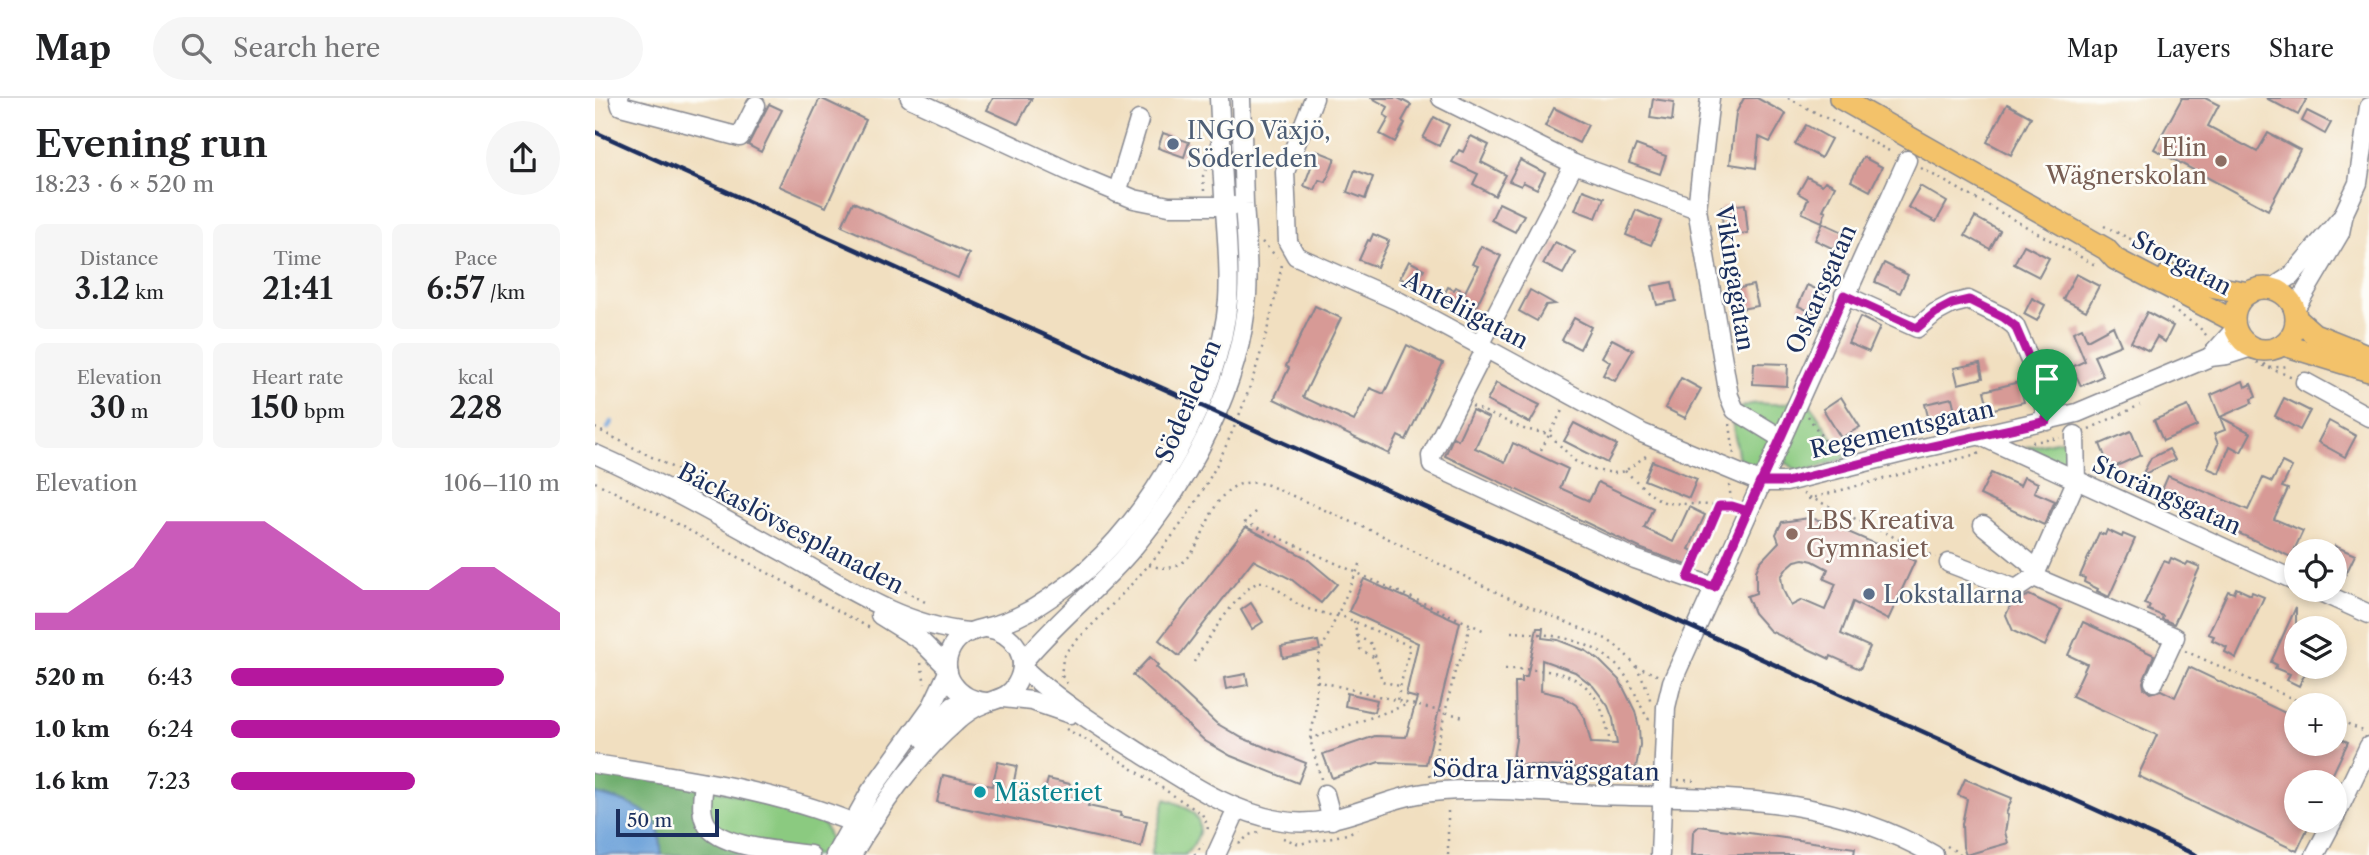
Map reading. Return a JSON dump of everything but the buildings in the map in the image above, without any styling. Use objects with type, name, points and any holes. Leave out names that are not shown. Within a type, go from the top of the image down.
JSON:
[{"type":"main road","name":"Storgatan","points":[[1840,98],[2101,257],[2115,259],[2235,325]]},
{"type":"main road","name":"Storgatan","points":[[2101,257],[2119,250],[2189,282],[2249,293]]},
{"type":"main road","points":[[2296,314],[2291,338],[2284,345],[2268,350],[2252,347],[2243,341],[2235,325],[2239,302],[2249,293],[2264,288],[2271,289],[2286,296],[2296,314],[2314,334],[2369,356]]},
{"type":"main road","points":[[2284,345],[2369,371]]},
{"type":"street","points":[[619,98],[621,106],[740,137],[756,105]]},
{"type":"street","points":[[910,98],[1117,192],[1155,204],[1244,206]]},
{"type":"street","name":"Söderleden","points":[[986,628],[1005,633],[1019,629],[1045,614],[1121,535],[1150,496],[1184,437],[1207,386],[1219,351],[1227,303],[1228,261],[1219,98]]},
{"type":"street","name":"Söderleden","points":[[835,855],[860,826],[879,810],[936,741],[965,714],[1018,681],[1022,665],[1047,632],[1107,578],[1134,548],[1170,500],[1198,453],[1232,370],[1242,333],[1248,293],[1241,98]]},
{"type":"street","name":"Anteliigatan","points":[[1314,98],[1285,172],[1286,230],[1291,250],[1306,261],[1398,301],[1642,433],[1760,482]]},
{"type":"street","points":[[1441,98],[1574,164],[1697,209]]},
{"type":"street","name":"Vikingagatan","points":[[1710,98],[1697,209],[1729,396]]},
{"type":"street","points":[[2271,289],[2291,276],[2344,214],[2364,184],[2369,107]]},
{"type":"street","points":[[1117,192],[1139,120]]},
{"type":"street","name":"Oskarsgatan","points":[[1660,855],[1666,707],[1672,682],[1907,160]]},
{"type":"street","points":[[1574,164],[1431,456],[1432,465],[1635,559],[1714,587]]},
{"type":"street","points":[[2296,314],[2340,233],[2344,214]]},
{"type":"street","points":[[1844,295],[1917,328],[1935,313],[1952,304],[1969,300],[2003,317],[2015,326],[2038,379],[2047,421]]},
{"type":"street","name":"Regementsgatan","points":[[1760,482],[1786,482],[2077,414],[2214,352],[2235,325]]},
{"type":"street","name":"Regementsgatan","points":[[2214,352],[2227,355],[2252,347]]},
{"type":"street","points":[[2305,382],[2369,417]]},
{"type":"street","points":[[1729,396],[1735,410],[1781,438]]},
{"type":"street","points":[[1949,563],[2016,589],[2036,573],[2076,481],[2075,435]]},
{"type":"street","name":"Storängsgatan","points":[[1981,436],[2284,575]]},
{"type":"street","name":"Bäckaslövsesplanaden","points":[[595,454],[891,611],[932,627],[968,632]]},
{"type":"street","name":"Bäckaslövsesplanaden","points":[[595,466],[680,507],[880,615],[920,640],[948,669]]},
{"type":"street","points":[[1983,525],[2036,573],[2175,637],[2154,682]]},
{"type":"street","name":"Söderleden","points":[[852,855],[870,792],[932,706],[948,669],[948,658],[955,643],[968,632],[1026,613],[1076,579]]},
{"type":"street","points":[[2342,602],[2369,614]]},
{"type":"street","points":[[1005,633],[1017,646],[1022,665]]},
{"type":"street","name":"Södra Järnvägsgatan","points":[[1022,665],[1093,723],[1202,792],[1237,809],[1285,821],[1332,820],[1397,799],[1431,792],[1727,798],[1800,805],[1872,825],[1924,853]]},
{"type":"street","points":[[948,669],[958,691],[986,700]]},
{"type":"street","name":"Södra Järnvägsgatan","points":[[986,700],[1045,704],[1093,723]]},
{"type":"street","points":[[2347,792],[2369,746]]},
{"type":"street","points":[[595,764],[737,787],[793,800],[860,826]]},
{"type":"street","points":[[703,782],[702,812],[706,824],[717,836],[739,844],[810,855]]},
{"type":"street","points":[[1325,794],[1332,820]]},
{"type":"street","points":[[1216,855],[1237,809]]},
{"type":"street","points":[[2315,855],[2327,833]]},
{"type":"path","points":[[1788,98],[2101,257]]},
{"type":"path","points":[[2101,225],[2170,258]]},
{"type":"path","points":[[1256,239],[1283,261]]},
{"type":"path","points":[[2165,306],[2198,326],[2214,352]]},
{"type":"path","points":[[2252,347],[2268,368],[2305,382]]},
{"type":"path","points":[[1729,396],[1728,413],[1734,451],[1731,471]]},
{"type":"path","points":[[1459,400],[1515,426],[1549,435],[1568,455],[1584,466],[1604,473],[1625,471],[1653,451]]},
{"type":"path","points":[[1799,401],[1842,469]]},
{"type":"path","points":[[1541,450],[1565,405]]},
{"type":"path","points":[[595,428],[925,602]]},
{"type":"path","points":[[1625,471],[1653,496],[1666,503],[1732,506],[1748,511]]},
{"type":"path","points":[[595,482],[870,628]]},
{"type":"path","points":[[1149,565],[1166,568],[1184,560],[1200,542],[1211,512],[1221,496],[1242,484],[1258,482],[1366,528],[1498,593],[1592,632],[1617,646],[1636,666],[1648,691],[1653,712],[1651,722],[1627,678],[1600,652],[1563,636],[1511,632]]},
{"type":"path","points":[[1786,482],[1808,499],[1949,563]]},
{"type":"path","points":[[1688,578],[1719,506]]},
{"type":"path","points":[[1255,512],[1245,522],[1485,631]]},
{"type":"path","points":[[1325,794],[1310,739],[1315,715],[1318,658],[1362,560]]},
{"type":"path","points":[[1194,662],[1202,647],[1247,589],[1258,582],[1264,582],[1301,606],[1354,621],[1410,646],[1397,700]]},
{"type":"path","points":[[1354,621],[1360,649],[1375,659]]},
{"type":"path","points":[[1430,776],[1456,667],[1463,655],[1471,623]]},
{"type":"path","points":[[1357,636],[1372,644],[1381,681],[1401,686]]},
{"type":"path","points":[[2175,637],[2183,650],[2284,695]]},
{"type":"path","points":[[921,662],[925,681],[922,699],[932,706]]},
{"type":"path","points":[[1636,666],[1672,682]]},
{"type":"path","points":[[1505,669],[1543,669],[1564,674],[1580,682],[1600,705],[1607,723],[1610,744]]},
{"type":"path","points":[[1317,681],[1464,717]]},
{"type":"path","points":[[1310,739],[1412,703]]},
{"type":"path","points":[[2347,724],[2369,734]]},
{"type":"path","points":[[1061,727],[1099,747],[1202,814],[1208,826],[1207,832],[1205,840],[1194,855]]},
{"type":"path","points":[[1646,779],[1648,757]]},
{"type":"path","points":[[1440,804],[1448,803],[1448,855]]},
{"type":"path","points":[[1274,834],[1294,842],[1305,843],[1347,834],[1366,823]]},
{"type":"path","points":[[1238,846],[1249,835],[1265,832]]},
{"type":"green space","points":[[1804,395],[1846,458],[1800,473],[1787,463],[1760,467],[1740,465],[1731,415],[1749,404],[1781,404]]},
{"type":"green space","points":[[2066,439],[2065,466],[2027,447]]},
{"type":"green space","points":[[595,764],[704,782],[710,827],[782,855],[662,855],[658,830],[653,820],[639,809],[595,794]]},
{"type":"green space","points":[[703,787],[803,813],[824,825],[830,841],[822,855],[793,855],[710,827]]},
{"type":"green space","points":[[1165,799],[1186,808],[1198,820],[1198,835],[1185,855],[1151,855]]},
{"type":"water","points":[[595,794],[630,804],[647,814],[658,827],[662,855],[595,855]]},
{"type":"waterway","points":[[608,428],[611,422]]},
{"type":"railway","points":[[595,132],[2196,855]]},
{"type":"place","name":"INGO Växjö, Söderleden","points":[[1173,144]]},
{"type":"place","name":"Elin Wägnerskolan","points":[[2221,161]]},
{"type":"place","name":"LBS Kreativa Gymnasiet","points":[[1792,534]]},
{"type":"place","name":"Lokstallarna","points":[[1869,594]]},
{"type":"place","name":"Mästeriet","points":[[980,792]]},
{"type":"route","points":[[2047,421],[1786,482],[1760,482],[1714,587],[1688,578],[1719,506],[1738,507],[1748,511],[1760,482],[1799,401],[1844,295],[1917,328],[1935,313],[1952,304],[1969,300],[2003,317],[2015,326],[2038,379],[2047,421]]}]
